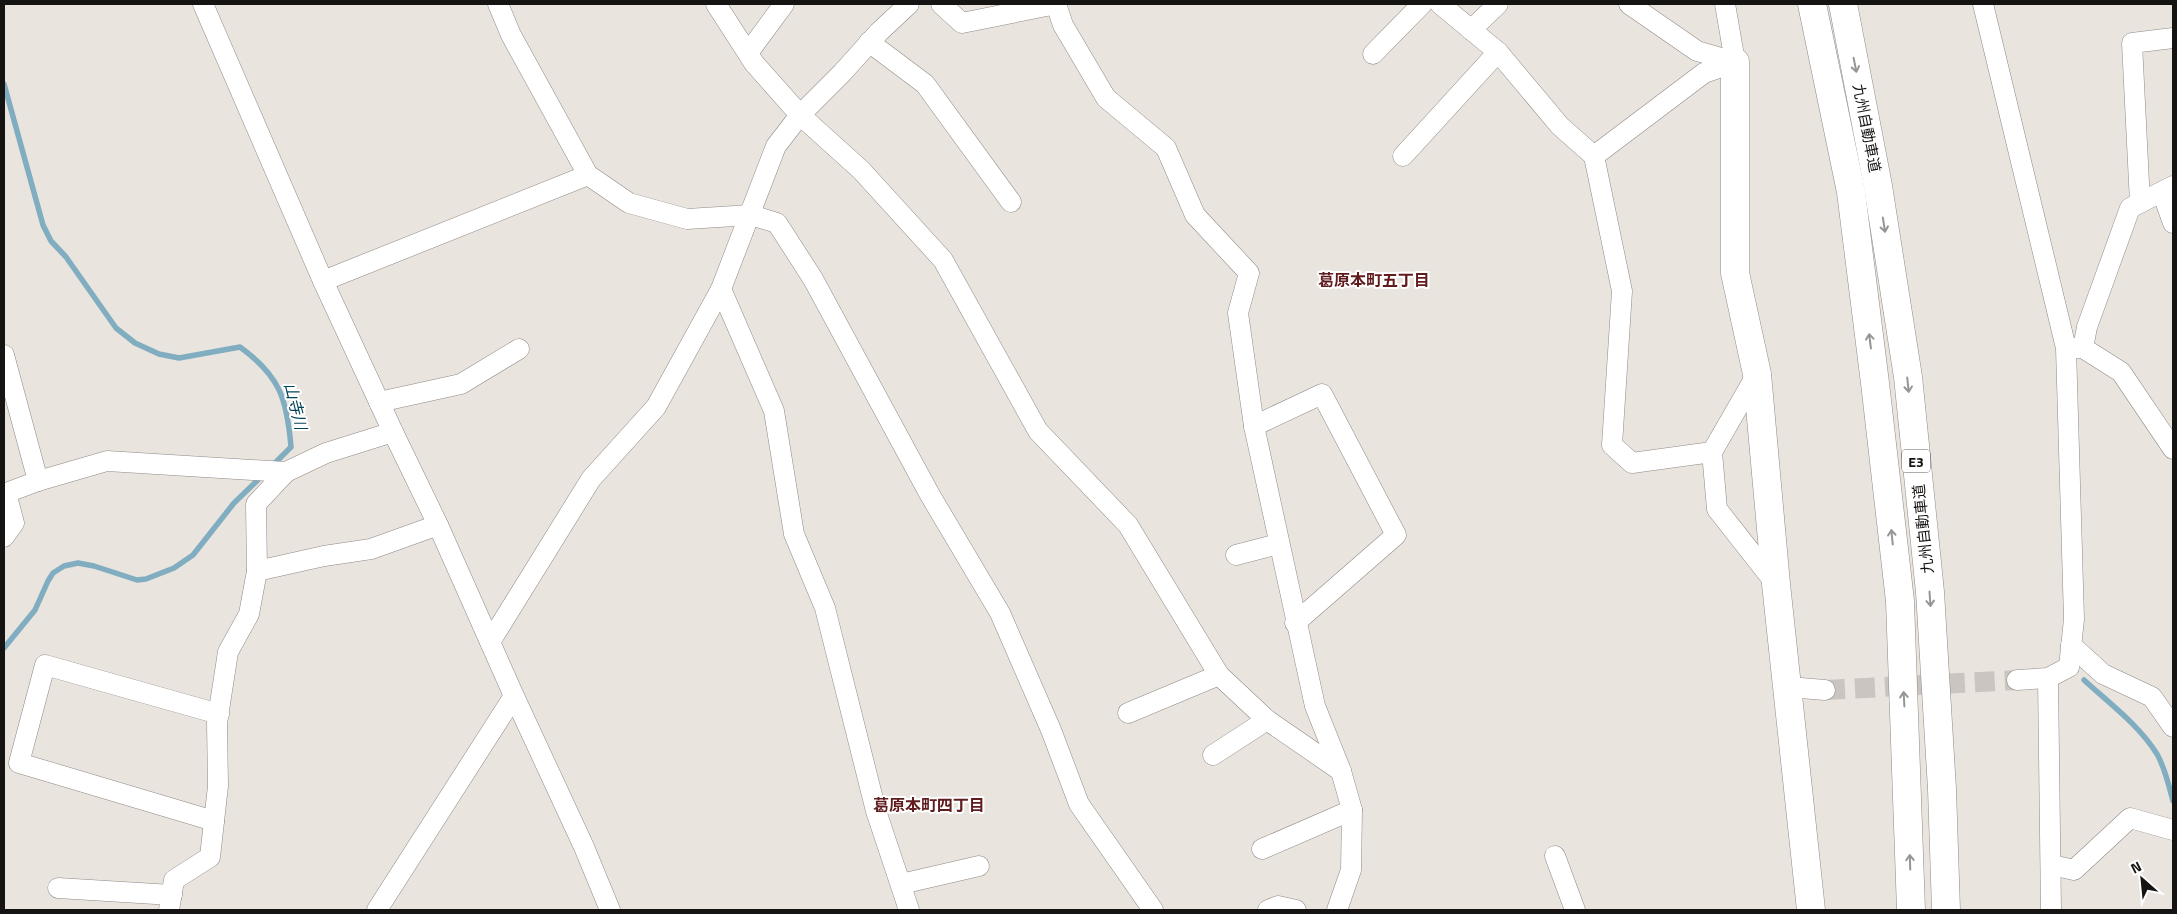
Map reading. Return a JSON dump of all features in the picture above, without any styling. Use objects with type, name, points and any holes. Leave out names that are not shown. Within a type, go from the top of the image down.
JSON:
[{"type":"main road","name":"九州自動車道","points":[[1844,10],[1878,186],[1909,387],[1930,592],[1942,790],[1946,910]]},
{"type":"main road","name":"九州自動車道","points":[[1815,16],[1850,192],[1875,383],[1900,601],[1911,910]]},
{"type":"main road","points":[[1734,62],[1735,273],[1757,374],[1776,584],[1811,910]]},
{"type":"street","points":[[203,4],[323,281],[438,525],[584,847],[610,910]]},
{"type":"street","points":[[498,4],[511,35],[588,175],[629,203],[687,219],[751,215],[778,223],[813,279],[930,495],[1000,613],[1051,730],[1080,804],[1154,910]]},
{"type":"street","points":[[716,4],[754,63],[800,115],[861,170],[943,260],[1038,432],[1128,525],[1219,675],[1267,720],[1341,771]]},
{"type":"street","points":[[748,53],[784,4]]},
{"type":"street","points":[[490,642],[591,479],[656,407],[721,289],[776,146],[800,115],[842,73],[869,42],[909,4]]},
{"type":"street","points":[[941,4],[962,23],[1056,4],[1063,25],[1106,98],[1166,148],[1195,215],[1248,273],[1238,312],[1254,426],[1278,544],[1315,706],[1341,771],[1352,810],[1351,870],[1337,910]]},
{"type":"street","points":[[1373,54],[1422,4]]},
{"type":"street","points":[[1440,4],[1498,52],[1560,126],[1594,156],[1622,291],[1612,445],[1632,463],[1712,452]]},
{"type":"street","points":[[1471,30],[1498,4]]},
{"type":"street","points":[[1629,4],[1697,51],[1734,62]]},
{"type":"street","points":[[1726,4],[1734,62]]},
{"type":"street","points":[[1986,5],[2074,348],[2074,619],[2069,667],[2048,678],[2017,680]]},
{"type":"street","points":[[2140,204],[2132,43],[2173,38]]},
{"type":"street","points":[[869,42],[925,84],[1011,202]]},
{"type":"street","points":[[1403,156],[1498,52]]},
{"type":"street","points":[[1594,156],[1704,73],[1734,62]]},
{"type":"street","points":[[323,281],[588,175]]},
{"type":"street","points":[[2074,348],[2087,327],[2130,208],[2167,189],[2173,223]]},
{"type":"street","points":[[721,289],[774,411],[794,534],[825,608],[876,811],[909,910]]},
{"type":"street","points":[[2074,348],[2121,372],[2172,443]]},
{"type":"street","points":[[379,402],[462,384],[519,349]]},
{"type":"street","points":[[4,355],[9,392],[38,481]]},
{"type":"street","points":[[1757,374],[1712,452],[1717,509],[1776,584]]},
{"type":"street","points":[[1254,426],[1322,394],[1396,535],[1296,623]]},
{"type":"street","points":[[58,888],[171,902],[174,880],[210,857],[218,786],[219,714],[228,652],[249,614],[257,571],[256,504],[284,472],[326,453],[393,432]]},
{"type":"street","points":[[4,537],[14,523],[5,493],[106,461],[284,472]]},
{"type":"street","points":[[257,571],[324,556],[371,550],[438,525]]},
{"type":"street","points":[[1236,555],[1278,544]]},
{"type":"street","points":[[2071,645],[2103,674],[2152,697],[2173,727]]},
{"type":"street","points":[[214,821],[19,764],[45,665],[219,714]]},
{"type":"street","points":[[1128,713],[1219,675]]},
{"type":"street","points":[[2048,678],[2052,865],[2051,910]]},
{"type":"street","points":[[1788,687],[1825,690]]},
{"type":"street","points":[[377,910],[514,696]]},
{"type":"street","points":[[1213,755],[1267,720]]},
{"type":"street","points":[[1262,849],[1352,810]]},
{"type":"street","points":[[2052,865],[2074,870],[2130,818],[2173,830]]},
{"type":"street","points":[[1555,856],[1575,910]]},
{"type":"street","points":[[901,884],[979,866]]},
{"type":"street","points":[[1268,910],[1278,906],[1296,910]]},
{"type":"waterway","name":"山寺川","points":[[4,84],[43,225],[51,241],[66,257],[116,328],[135,343],[159,354],[179,358],[240,347],[264,368],[273,379],[284,402],[291,447],[273,465]]},
{"type":"waterway","name":"山寺川","points":[[4,648],[35,610],[53,573],[64,566],[78,563],[94,566],[137,580],[146,579],[174,568],[193,555],[234,503],[263,475]]},
{"type":"waterway","points":[[2084,680],[2142,733],[2150,743],[2162,765],[2173,801]]},
{"type":"tunnel","points":[[1825,690],[2017,680]]},
{"type":"district","name":"葛原本町五丁目","points":[[1374,280]]},
{"type":"district","name":"葛原本町四丁目","points":[[929,805]]}]
